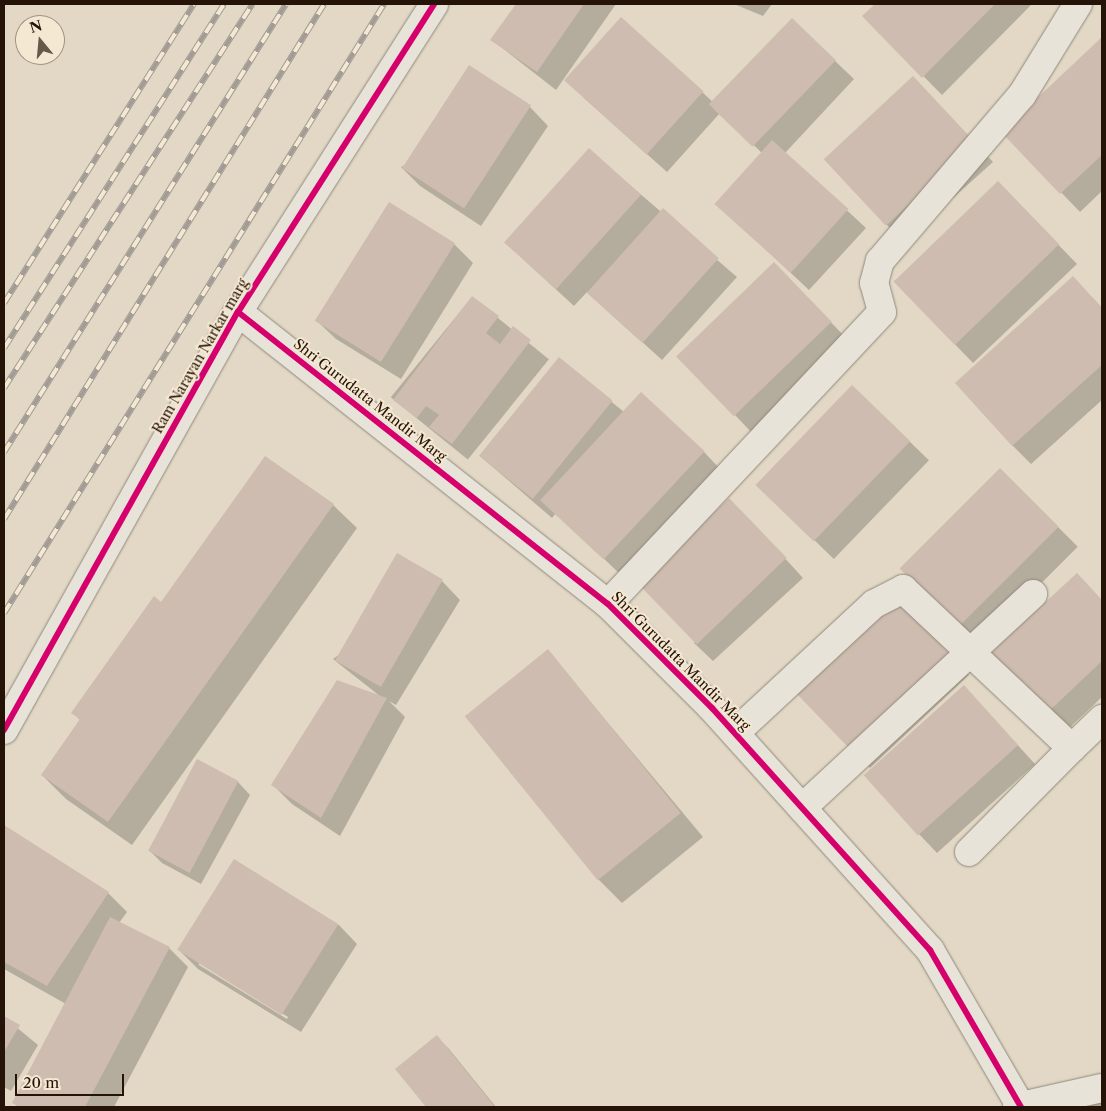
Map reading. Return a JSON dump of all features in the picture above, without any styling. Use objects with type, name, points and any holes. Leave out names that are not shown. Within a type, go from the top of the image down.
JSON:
[{"type":"street","name":"Ram Narayan Narkar marg","points":[[4,730],[238,312],[434,4]]},
{"type":"street","points":[[608,604],[882,312],[874,283],[880,261],[1022,96],[1078,4]]},
{"type":"street","name":"Shri Gurudatta Mandir Marg","points":[[238,312],[608,604],[734,733],[930,950],[1020,1107]]},
{"type":"street","points":[[734,733],[892,592],[903,589],[969,655],[1072,748]]},
{"type":"street","points":[[802,808],[1033,594]]},
{"type":"street","points":[[969,852],[1102,719]]},
{"type":"street","points":[[1020,1107],[1102,1088]]},
{"type":"building","points":[[516,4],[584,4],[537,72],[490,40]]},
{"type":"building","points":[[875,4],[995,4],[922,78],[862,16]]},
{"type":"building","points":[[621,17],[703,91],[647,154],[564,80]]},
{"type":"building","points":[[792,18],[836,60],[753,147],[709,104]]},
{"type":"building","points":[[1102,37],[1102,155],[1060,194],[1001,132]]},
{"type":"building","points":[[469,65],[531,105],[464,208],[402,168]]},
{"type":"building","points":[[913,76],[975,143],[886,226],[824,159]]},
{"type":"building","points":[[772,140],[849,209],[791,273],[714,204]]},
{"type":"building","points":[[589,148],[641,195],[556,289],[504,242]]},
{"type":"building","points":[[998,181],[1059,244],[955,345],[894,282]]},
{"type":"building","points":[[389,202],[455,243],[381,362],[315,321]]},
{"type":"building","points":[[663,208],[719,258],[642,343],[587,293]]},
{"type":"building","points":[[774,262],[832,322],[734,416],[676,356]]},
{"type":"building","points":[[1073,276],[1102,308],[1102,365],[1012,446],[955,383]]},
{"type":"building","points":[[472,296],[499,316],[486,333],[500,344],[513,326],[531,340],[452,444],[429,427],[439,415],[426,406],[417,418],[393,400]]},
{"type":"building","points":[[559,357],[613,400],[533,499],[479,456]]},
{"type":"building","points":[[852,385],[910,441],[814,541],[755,485]]},
{"type":"building","points":[[641,392],[705,451],[604,560],[540,500]]},
{"type":"building","points":[[265,456],[334,504],[108,822],[41,775],[80,719],[71,713],[154,596],[161,602]]},
{"type":"building","points":[[1000,468],[1059,527],[958,627],[900,568]]},
{"type":"building","points":[[729,498],[787,558],[697,645],[639,585]]},
{"type":"building","points":[[397,553],[443,580],[381,687],[335,660]]},
{"type":"building","points":[[1077,573],[1102,600],[1102,661],[1045,715],[988,655]]},
{"type":"building","points":[[896,598],[952,656],[853,752],[797,694]]},
{"type":"building","points":[[548,649],[681,813],[598,880],[465,716]]},
{"type":"building","points":[[337,680],[387,698],[321,818],[271,785]]},
{"type":"building","points":[[964,685],[1018,745],[918,836],[864,775]]},
{"type":"building","points":[[197,759],[238,781],[190,873],[148,851]]},
{"type":"building","points":[[4,825],[109,892],[47,986],[4,962]]},
{"type":"building","points":[[234,859],[338,924],[282,1015],[177,950]]},
{"type":"building","points":[[110,917],[170,947],[85,1107],[20,1107],[12,1103]]},
{"type":"building","points":[[4,1016],[20,1025],[4,1052]]},
{"type":"building","points":[[437,1035],[495,1107],[426,1107],[395,1069]]},
{"type":"railway","points":[[4,303],[194,4]]},
{"type":"railway","points":[[4,348],[224,4]]},
{"type":"railway","points":[[4,388],[252,4]]},
{"type":"railway","points":[[4,452],[286,4]]},
{"type":"railway","points":[[4,519],[324,4]]},
{"type":"railway","points":[[4,613],[384,4]]},
{"type":"cycle path","points":[[4,730],[238,312],[434,4]]},
{"type":"cycle path","points":[[238,312],[608,604],[712,708],[930,950],[1021,1107]]}]
